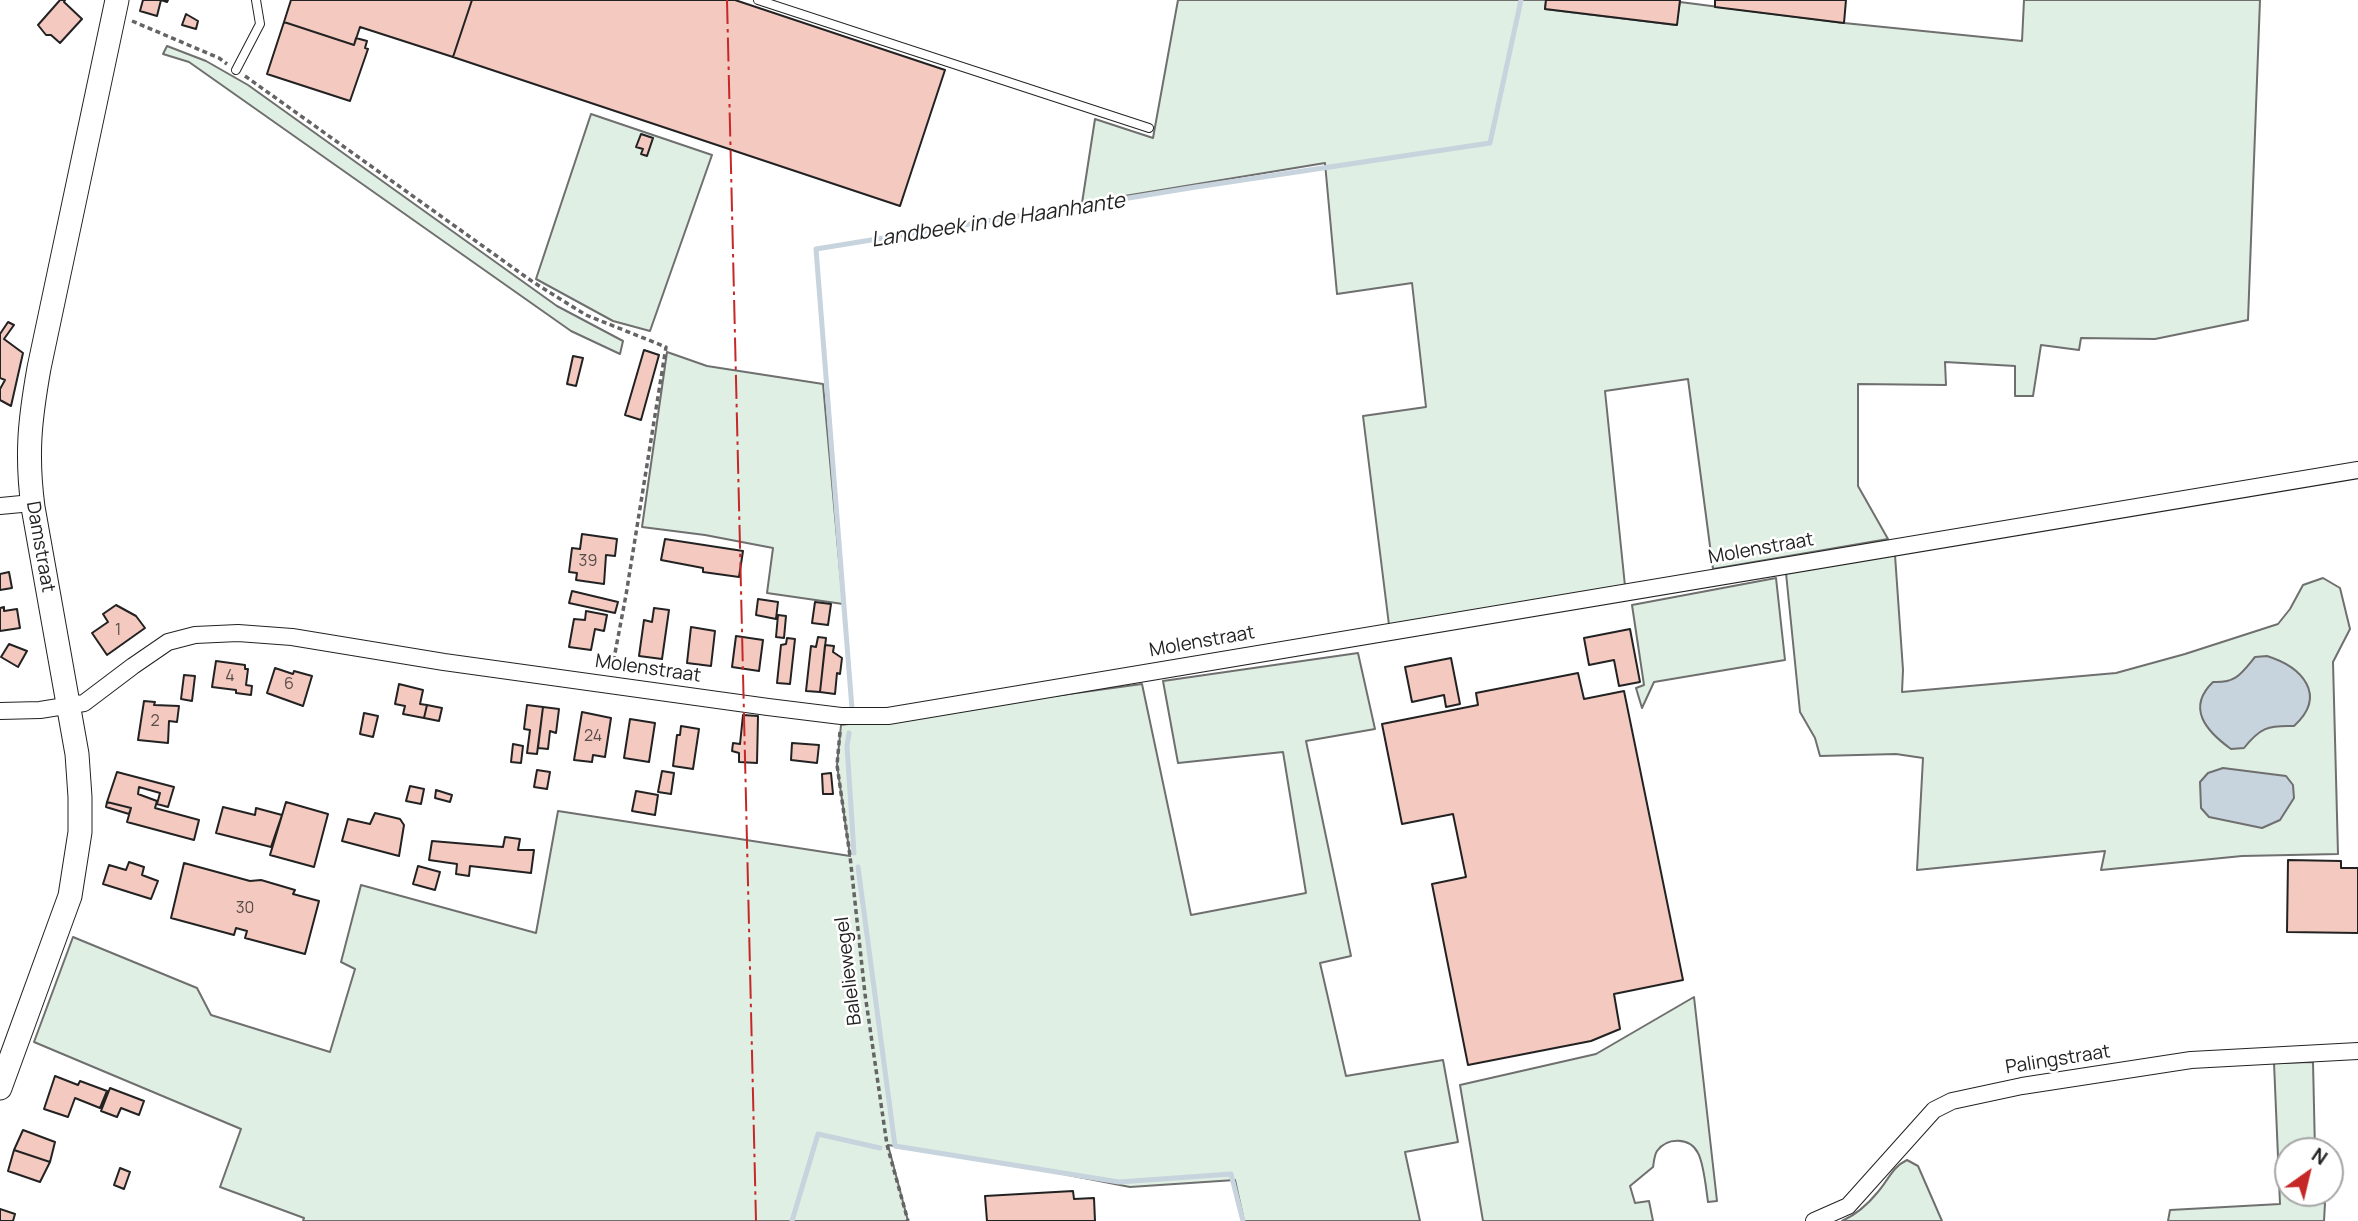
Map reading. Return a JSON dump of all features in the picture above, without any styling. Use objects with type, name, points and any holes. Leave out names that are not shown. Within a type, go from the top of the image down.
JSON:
[{"type":"street","name":"Damstraat","points":[[0,1088],[54,944],[70,896],[76,861],[80,797],[77,754],[32,503],[28,467],[29,428],[39,368],[116,7]]},
{"type":"street","name":"Molenstraat","points":[[0,712],[40,710],[84,703],[168,642],[195,635],[238,633],[292,637],[444,662],[843,716],[888,716],[2358,470]]},
{"type":"street","points":[[0,506],[32,503]]},
{"type":"street","name":"Palingstraat","points":[[1814,1221],[1848,1206],[1934,1110],[1952,1101],[2022,1086],[2191,1060],[2358,1051]]},
{"type":"lane","points":[[236,70],[260,24],[256,0]]},
{"type":"lane","points":[[758,0],[1149,128]]},
{"type":"path","points":[[116,7],[219,58],[533,282],[586,314],[666,347],[609,685]]},
{"type":"path","name":"Baleliewegel","points":[[843,716],[837,765],[865,994],[887,1145],[908,1221]]},
{"type":"green space","points":[[1178,0],[1546,0],[1545,9],[1676,25],[1680,2],[1844,23],[2022,41],[2024,0],[2260,0],[2248,320],[2155,339],[2081,338],[2079,350],[2041,345],[2033,396],[2015,396],[2015,366],[1945,362],[1946,385],[1858,384],[1858,486],[1888,539],[1713,569],[1688,379],[1605,391],[1625,586],[1389,625],[1363,416],[1426,407],[1412,283],[1337,294],[1325,163],[1082,203],[1095,119],[1153,138]]},
{"type":"green space","points":[[167,46],[206,61],[248,85],[557,306],[623,341],[620,354],[571,331],[189,62],[163,54]]},
{"type":"green space","points":[[591,114],[712,155],[650,331],[613,321],[536,279]]},
{"type":"green space","points":[[667,352],[707,366],[823,384],[843,604],[767,593],[773,548],[642,527]]},
{"type":"green space","points":[[1895,555],[1903,670],[1902,692],[2116,673],[2278,624],[2303,585],[2323,578],[2340,588],[2350,629],[2333,662],[2338,854],[2242,856],[2101,870],[2105,851],[1917,870],[1923,758],[1896,754],[1820,756],[1815,738],[1800,712],[1786,573]]},
{"type":"green space","points":[[1776,578],[1785,660],[1654,682],[1642,708],[1636,688],[1644,685],[1632,605]]},
{"type":"green space","points":[[1358,653],[1375,729],[1306,741],[1351,956],[1320,963],[1346,1076],[1443,1060],[1458,1142],[1405,1152],[1420,1221],[1244,1221],[1235,1180],[1130,1187],[1022,1166],[888,1145],[908,1221],[303,1221],[304,1218],[220,1187],[241,1129],[34,1042],[73,937],[197,988],[211,1015],[330,1052],[355,969],[341,962],[361,885],[536,933],[558,811],[850,856],[837,765],[841,725],[1142,684],[1191,915],[1306,893],[1283,752],[1178,763],[1163,681]]},
{"type":"green space","points":[[1694,997],[1717,1201],[1708,1202],[1698,1153],[1690,1144],[1672,1141],[1661,1146],[1656,1153],[1653,1167],[1630,1186],[1635,1203],[1649,1201],[1653,1221],[1483,1221],[1460,1085],[1596,1054]]},
{"type":"green space","points":[[2313,1062],[2315,1137],[2277,1137],[2274,1063]]},
{"type":"green space","points":[[1907,1160],[1918,1166],[1942,1221],[1842,1221],[1865,1205],[1894,1170]]},
{"type":"green space","points":[[2274,1204],[2274,1207],[2325,1207],[2324,1221],[2168,1221],[2170,1210]]},
{"type":"shaded area","points":[[2267,656],[2291,667],[2300,675],[2310,693],[2309,704],[2294,726],[2265,729],[2244,748],[2231,749],[2214,735],[2202,719],[2201,701],[2213,682],[2233,679],[2242,673],[2255,657]]},
{"type":"shaded area","points":[[2223,768],[2286,776],[2293,785],[2294,798],[2280,820],[2262,828],[2209,817],[2201,808],[2200,782],[2208,773]]},
{"type":"building","points":[[60,0],[65,0],[82,19],[60,43],[51,35],[46,35],[38,25]]},
{"type":"building","points":[[143,0],[161,0],[157,16],[140,11]]},
{"type":"building","points":[[291,0],[472,0],[453,57],[360,27],[354,45],[284,22]]},
{"type":"building","points":[[472,0],[735,0],[945,70],[900,206],[453,57]]},
{"type":"building","points":[[1546,0],[1680,0],[1677,25],[1545,9]]},
{"type":"building","points":[[1715,0],[1846,0],[1844,23],[1715,7]]},
{"type":"building","points":[[186,14],[198,21],[196,29],[182,25]]},
{"type":"building","points":[[284,22],[354,45],[356,38],[367,41],[365,48],[368,49],[350,101],[267,74]]},
{"type":"building","points":[[641,134],[653,138],[647,156],[641,154],[643,149],[636,147]]},
{"type":"building","points":[[8,322],[14,325],[4,339],[23,353],[11,406],[0,400],[0,389],[5,380],[0,378],[0,334]]},
{"type":"building","points":[[644,350],[659,355],[641,420],[625,415]]},
{"type":"building","points":[[573,356],[583,358],[576,386],[567,384]]},
{"type":"building","points":[[582,534],[617,539],[615,556],[606,555],[604,584],[576,580],[577,573],[569,572],[572,548],[580,549]]},
{"type":"building","points":[[665,539],[743,551],[739,577],[703,572],[703,568],[661,560]]},
{"type":"building","points":[[9,572],[12,588],[0,590],[0,574]]},
{"type":"building","points":[[572,591],[618,602],[615,613],[569,603]]},
{"type":"building","points":[[758,599],[778,602],[776,619],[756,615]]},
{"type":"building","points":[[815,602],[831,604],[828,625],[812,623]]},
{"type":"building","points":[[116,605],[136,616],[145,628],[107,655],[92,633],[108,622],[103,614]]},
{"type":"building","points":[[4,607],[4,611],[17,609],[20,628],[0,631],[0,608]]},
{"type":"building","points":[[654,608],[669,610],[662,659],[639,656],[644,620],[652,622]]},
{"type":"building","points":[[586,611],[607,615],[604,631],[595,629],[591,650],[569,647],[574,619],[585,620]]},
{"type":"building","points":[[778,615],[786,616],[784,638],[776,637]]},
{"type":"building","points":[[691,627],[715,631],[711,666],[687,663]]},
{"type":"building","points":[[1630,629],[1640,682],[1619,686],[1614,660],[1589,665],[1584,638]]},
{"type":"building","points":[[736,636],[763,640],[759,671],[732,667]]},
{"type":"building","points":[[818,637],[826,638],[820,692],[806,691],[811,646],[816,647]]},
{"type":"building","points":[[787,638],[795,639],[790,684],[777,683],[781,645],[786,644]]},
{"type":"building","points":[[9,644],[27,651],[18,667],[1,657]]},
{"type":"building","points":[[825,645],[834,646],[833,652],[842,658],[835,694],[820,692]]},
{"type":"building","points":[[1451,658],[1460,704],[1446,707],[1444,695],[1412,702],[1405,667]]},
{"type":"building","points":[[216,661],[245,665],[245,669],[248,669],[246,685],[252,686],[251,695],[212,687]]},
{"type":"building","points":[[275,668],[312,676],[303,706],[267,693]]},
{"type":"building","points":[[1578,673],[1584,699],[1624,691],[1683,980],[1614,994],[1620,1029],[1591,1041],[1468,1065],[1432,884],[1466,877],[1453,814],[1402,824],[1382,724],[1478,705],[1476,693]]},
{"type":"building","points":[[184,675],[195,676],[192,701],[181,699]]},
{"type":"building","points":[[399,684],[423,690],[420,704],[427,705],[424,718],[403,714],[405,706],[395,704]]},
{"type":"building","points":[[144,701],[155,702],[154,705],[179,706],[177,722],[169,721],[168,743],[138,740]]},
{"type":"building","points":[[427,705],[442,708],[439,721],[424,718]]},
{"type":"building","points":[[527,705],[543,707],[537,754],[527,753],[530,730],[524,729]]},
{"type":"building","points":[[543,707],[559,709],[556,733],[550,731],[548,749],[538,748]]},
{"type":"building","points":[[582,712],[611,718],[605,757],[593,755],[592,762],[574,760]]},
{"type":"building","points":[[364,713],[378,716],[373,737],[360,734]]},
{"type":"building","points":[[743,715],[758,716],[757,763],[739,762],[739,753],[732,751],[733,743],[740,744]]},
{"type":"building","points":[[630,719],[655,723],[649,762],[624,758]]},
{"type":"building","points":[[681,726],[699,729],[693,769],[673,766],[677,735],[680,735]]},
{"type":"building","points":[[792,743],[819,745],[817,763],[791,760]]},
{"type":"building","points":[[513,744],[523,746],[521,763],[511,762]]},
{"type":"building","points":[[537,770],[550,772],[547,789],[534,787]]},
{"type":"building","points":[[662,771],[674,773],[671,794],[658,792]]},
{"type":"building","points":[[117,772],[174,787],[168,807],[157,804],[160,793],[139,787],[138,794],[157,801],[155,808],[199,820],[194,840],[127,822],[131,808],[107,802]]},
{"type":"building","points":[[831,773],[833,794],[823,794],[822,774]]},
{"type":"building","points":[[410,786],[424,789],[421,804],[406,801]]},
{"type":"building","points":[[436,790],[452,795],[450,802],[435,798]]},
{"type":"building","points":[[636,791],[658,795],[655,815],[632,811]]},
{"type":"building","points":[[107,802],[131,808],[129,814],[106,807]]},
{"type":"building","points":[[286,802],[328,814],[314,867],[270,855]]},
{"type":"building","points":[[223,807],[255,815],[256,808],[282,815],[271,847],[216,833]]},
{"type":"building","points":[[375,813],[400,819],[404,825],[399,856],[342,841],[348,819],[370,824]]},
{"type":"building","points":[[505,837],[520,839],[518,850],[534,850],[531,873],[470,866],[469,876],[456,874],[457,864],[429,860],[432,841],[503,847]]},
{"type":"building","points":[[2288,860],[2341,861],[2341,868],[2358,868],[2358,933],[2287,932]]},
{"type":"building","points":[[129,862],[144,867],[142,875],[158,881],[151,899],[103,884],[109,865],[126,870]]},
{"type":"building","points":[[184,863],[250,881],[261,880],[295,890],[293,894],[319,901],[305,954],[245,938],[247,931],[236,928],[234,935],[171,918]]},
{"type":"building","points":[[418,866],[440,872],[435,890],[413,884]]},
{"type":"building","points":[[55,1076],[78,1085],[80,1081],[107,1091],[100,1108],[75,1098],[68,1117],[44,1109]]},
{"type":"building","points":[[110,1088],[144,1101],[139,1115],[121,1108],[117,1117],[101,1111]]},
{"type":"building","points":[[23,1130],[55,1142],[50,1162],[14,1150]]},
{"type":"building","points":[[14,1150],[50,1162],[40,1182],[8,1171]]},
{"type":"building","points":[[120,1168],[130,1172],[124,1189],[114,1185]]},
{"type":"building","points":[[1073,1191],[1074,1199],[1094,1198],[1095,1221],[987,1221],[985,1196]]},
{"type":"building","points":[[0,1209],[15,1214],[13,1221],[0,1221]]},
{"type":"waterway","name":"Landbeek in de Haanhante","points":[[852,709],[816,249],[1196,187],[1490,143],[1521,0]]},
{"type":"waterway","name":"Landbeek in de Haanhante","points":[[849,733],[847,746],[854,853]]},
{"type":"waterway","points":[[858,867],[895,1146],[1119,1182],[1231,1174],[1243,1221]]},
{"type":"waterway","name":"Landbeek in de Haanhante","points":[[792,1221],[818,1134],[880,1148]]},
{"type":"power","points":[[727,0],[756,1221]]}]
